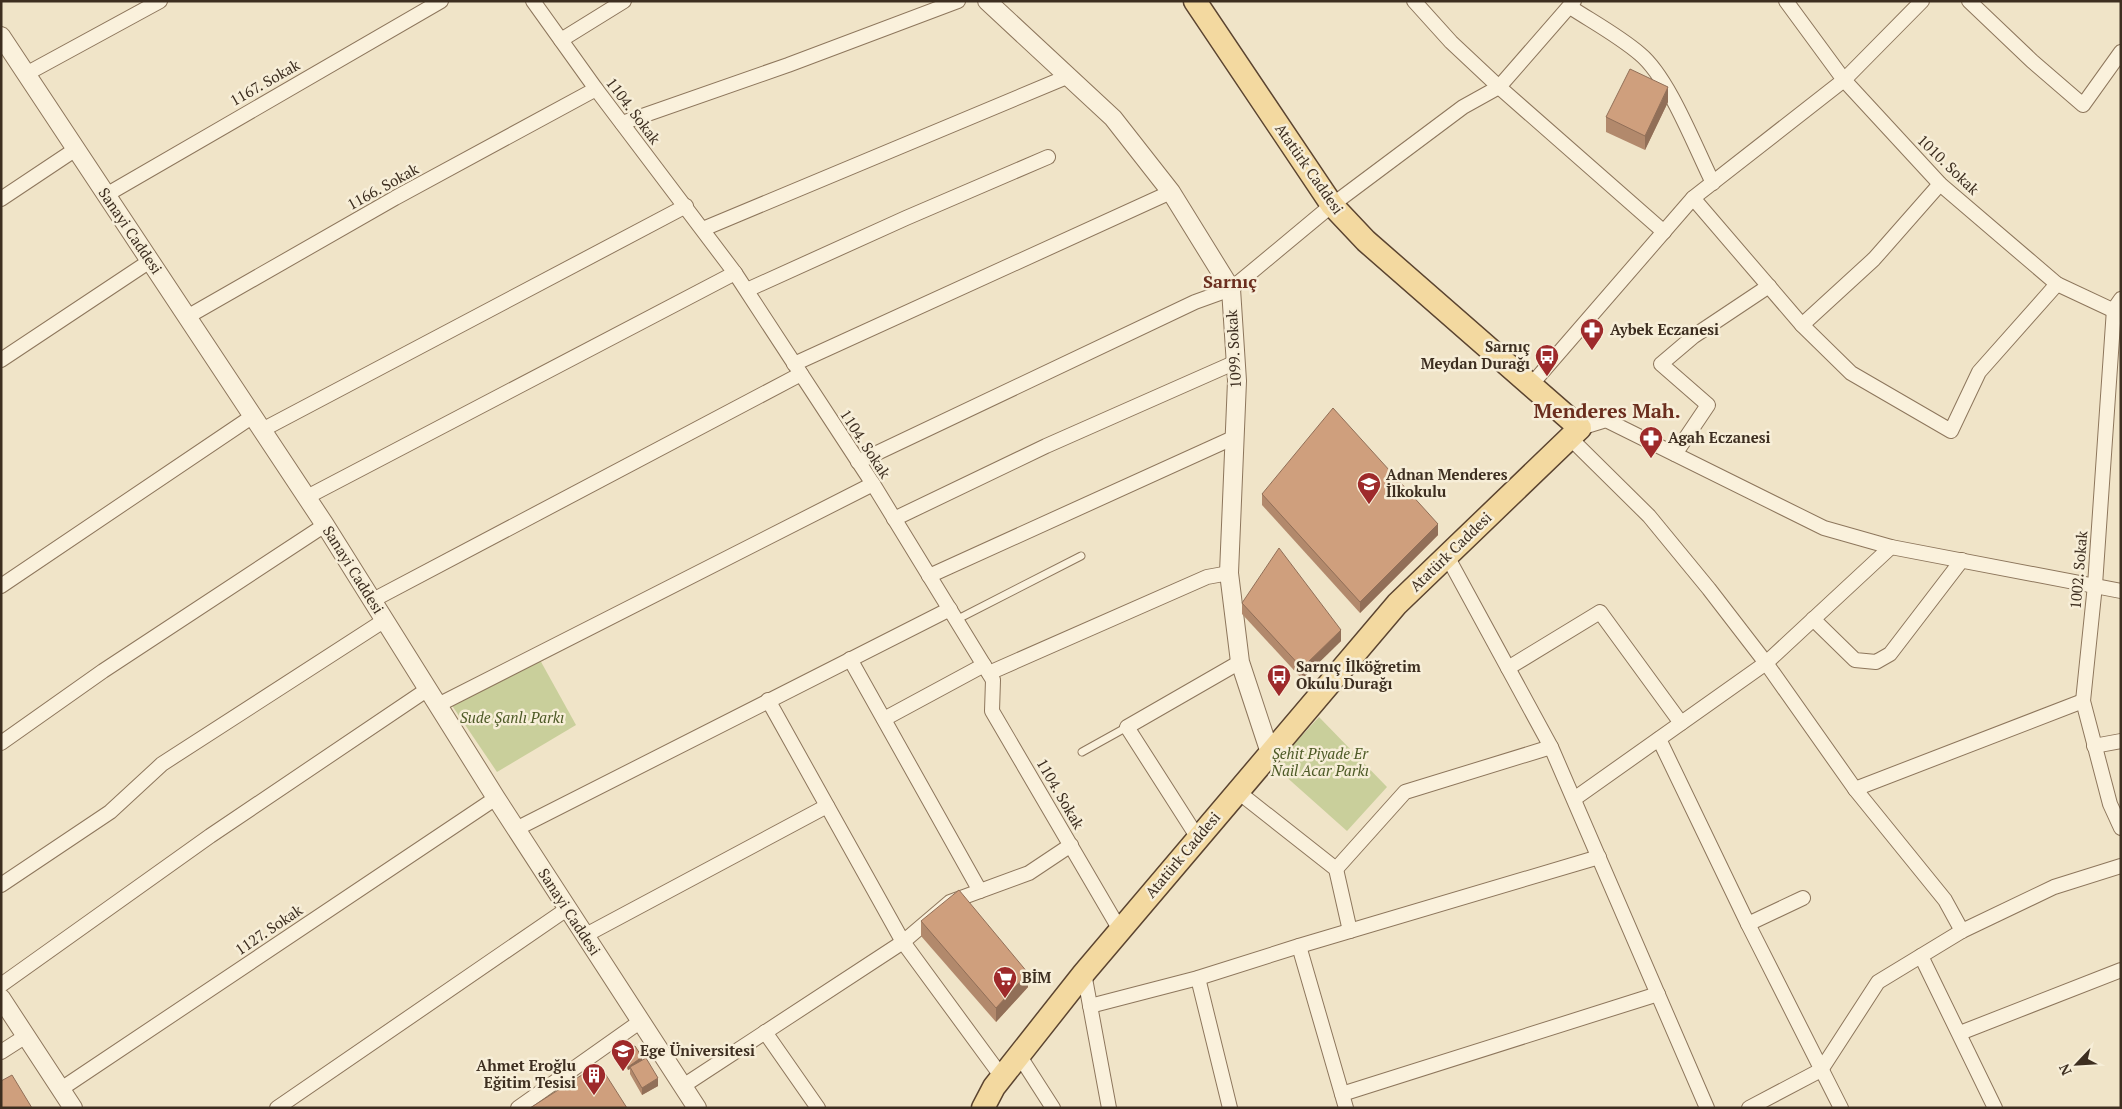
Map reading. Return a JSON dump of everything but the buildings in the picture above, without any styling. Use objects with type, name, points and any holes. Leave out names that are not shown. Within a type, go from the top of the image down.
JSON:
[{"type":"main road","name":"Atatürk Caddesi","points":[[983,1108],[994,1087],[1084,973],[1397,604],[1575,433],[1531,385],[1366,241],[1332,205],[1195,1]]},
{"type":"street","points":[[26,74],[160,1]]},
{"type":"street","name":"1167. Sokak","points":[[106,195],[441,1]]},
{"type":"street","name":"1104. Sokak","points":[[533,1],[596,89],[736,273],[872,484],[994,680],[992,711],[1120,930]]},
{"type":"street","points":[[561,40],[624,1]]},
{"type":"street","points":[[622,123],[797,62],[958,1]]},
{"type":"street","name":"1099. Sokak","points":[[987,1],[1113,118],[1171,192],[1231,289],[1237,381],[1229,573],[1240,662],[1270,753]]},
{"type":"street","points":[[1414,1],[1451,42],[1499,87],[1664,232]]},
{"type":"street","name":"1010. Sokak","points":[[1786,1],[1844,80],[1940,184],[2057,284],[2118,307]]},
{"type":"street","points":[[1531,385],[1693,198],[1844,80],[1922,1]]},
{"type":"street","points":[[1968,1],[2032,62],[2084,106],[2121,52]]},
{"type":"street","points":[[858,462],[1195,302],[1231,289],[1332,205],[1463,107],[1499,87],[1572,3],[1640,54],[1656,73],[1674,103],[1713,182]]},
{"type":"street","name":"Sanayi Caddesi","points":[[1,36],[325,524],[496,798],[697,1108]]},
{"type":"street","points":[[703,229],[1069,76]]},
{"type":"street","name":"1166. Sokak","points":[[187,317],[395,198],[596,89]]},
{"type":"street","points":[[1,199],[76,149]]},
{"type":"street","points":[[747,290],[906,218],[1048,157]]},
{"type":"street","points":[[1802,325],[1874,259],[1940,184]]},
{"type":"street","points":[[373,600],[798,369],[1171,192]]},
{"type":"street","points":[[1693,198],[1802,325],[1851,373],[1951,431],[1979,372],[2057,284]]},
{"type":"street","points":[[1,586],[258,423],[686,206]]},
{"type":"street","points":[[1,360],[150,261]]},
{"type":"street","points":[[307,497],[736,273]]},
{"type":"street","points":[[1675,454],[1708,405],[1661,364],[1694,336],[1769,286]]},
{"type":"street","name":"1002. Sokak","points":[[2118,307],[2095,585],[2083,701],[2110,804],[2121,828]]},
{"type":"street","points":[[894,519],[1046,446],[1236,362]]},
{"type":"street","points":[[1962,931],[1945,900],[1855,789],[1766,663],[1649,516],[1575,433],[1606,420],[1824,528],[1891,547],[2121,591]]},
{"type":"street","points":[[930,576],[1234,436]]},
{"type":"street","points":[[438,705],[872,484]]},
{"type":"street","points":[[1,743],[103,670],[325,524]]},
{"type":"street","points":[[1574,799],[1766,663],[1891,547]]},
{"type":"street","points":[[1447,556],[1551,747],[1707,1108]]},
{"type":"street","points":[[1813,619],[1854,660],[1876,662],[1890,654],[1962,560]]},
{"type":"street","points":[[884,719],[987,669],[1207,577],[1229,573]]},
{"type":"street","points":[[1508,668],[1600,612],[1681,723]]},
{"type":"street","points":[[516,829],[850,659],[953,614]]},
{"type":"street","points":[[1,885],[110,812],[162,764],[385,620]]},
{"type":"street","points":[[850,659],[980,891]]},
{"type":"street","points":[[1198,838],[1127,727],[1240,662]]},
{"type":"street","points":[[1,986],[210,836],[428,689]]},
{"type":"street","points":[[768,700],[903,942],[1002,1077]]},
{"type":"street","points":[[1855,789],[2083,701]]},
{"type":"street","points":[[1659,739],[1748,924],[1841,1108]]},
{"type":"street","points":[[2094,746],[2121,741]]},
{"type":"street","points":[[1336,869],[1405,792],[1551,747]]},
{"type":"street","points":[[1237,791],[1336,869],[1350,931]]},
{"type":"street","name":"1127. Sokak","points":[[60,1089],[496,798]]},
{"type":"street","points":[[584,936],[826,806]]},
{"type":"street","points":[[683,1086],[903,942],[950,902],[1029,873],[1071,845]]},
{"type":"street","points":[[1090,1006],[1198,978],[1298,946],[1599,857]]},
{"type":"street","points":[[1749,1108],[1821,1070],[1878,982],[1962,931],[2054,887],[2121,866]]},
{"type":"street","points":[[1748,924],[1803,898]]},
{"type":"street","points":[[277,1108],[567,909]]},
{"type":"street","points":[[1298,946],[1346,1108]]},
{"type":"street","points":[[1921,956],[1995,1108]]},
{"type":"street","points":[[1960,1034],[2121,970]]},
{"type":"street","points":[[1084,973],[1109,1108]]},
{"type":"street","points":[[1198,978],[1230,1108]]},
{"type":"street","points":[[1342,1094],[1658,994]]},
{"type":"street","points":[[1,998],[73,1108]]},
{"type":"street","points":[[518,1108],[641,1021]]},
{"type":"street","points":[[765,1032],[818,1108]]},
{"type":"street","points":[[1,1052],[26,1036]]},
{"type":"street","points":[[1019,1055],[1053,1108]]},
{"type":"lane","points":[[953,614],[1081,556]]},
{"type":"lane","points":[[1082,752],[1127,727]]},
{"type":"green space","name":"Sude Şanlı Parkı","points":[[540,660],[576,725],[497,772],[451,704]]},
{"type":"green space","name":"Şehit Piyade Er Nail Acar Parkı","points":[[1319,717],[1387,787],[1347,831],[1274,766]]},
{"type":"place","name":"Aybek Eczanesi","points":[[1592,351]]},
{"type":"place","name":"Sarnıç Meydan Durağı","points":[[1547,377]]},
{"type":"place","name":"Agah Eczanesi","points":[[1651,459]]},
{"type":"place","name":"Adnan Menderes İlkokulu","points":[[1369,505]]},
{"type":"place","name":"Sarnıç İlköğretim Okulu Durağı","points":[[1279,697]]},
{"type":"place","name":"BİM","points":[[1005,999]]},
{"type":"place","name":"Ege Üniversitesi","points":[[623,1072]]},
{"type":"place","name":"Ahmet Eroğlu Eğitim Tesisi","points":[[594,1096]]},
{"type":"district","name":"Sarnıç","points":[[1230,282]]},
{"type":"district","name":"Menderes Mah.","points":[[1607,411]]}]
